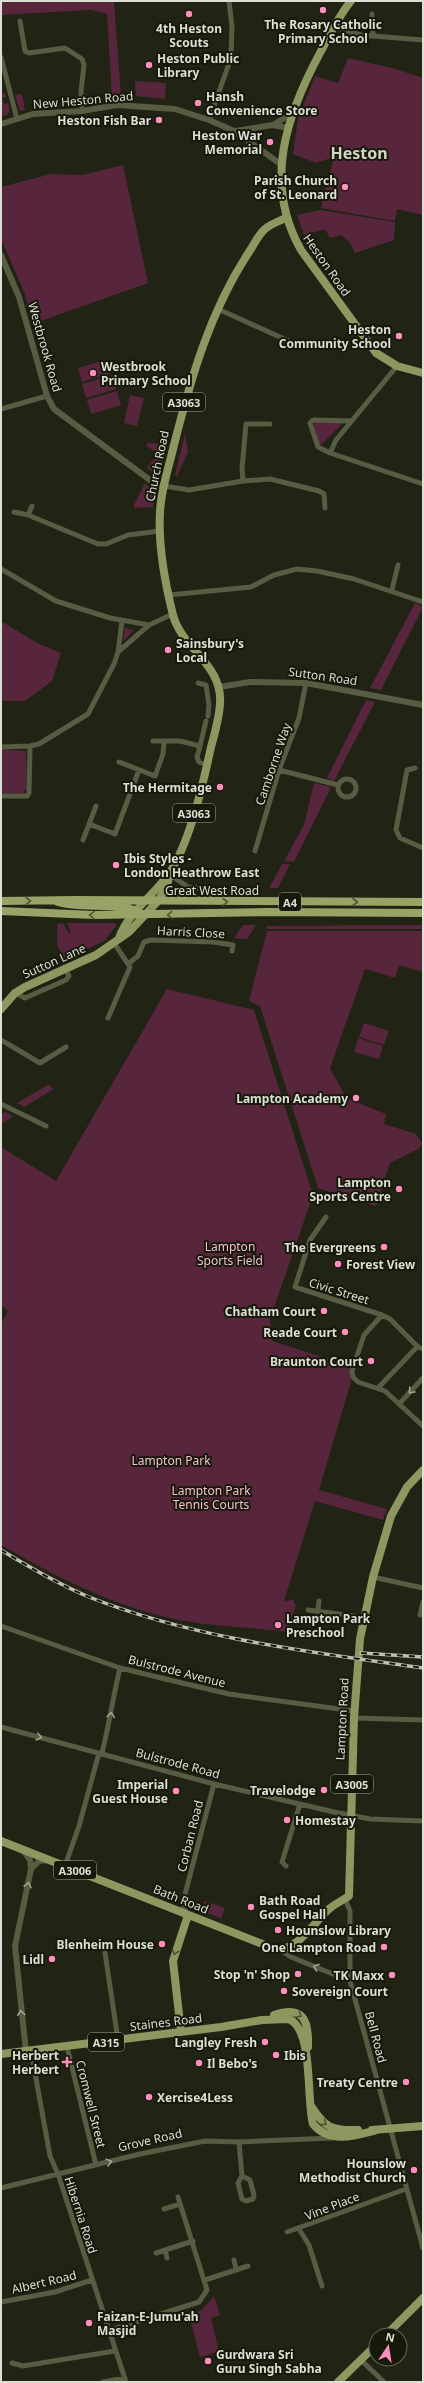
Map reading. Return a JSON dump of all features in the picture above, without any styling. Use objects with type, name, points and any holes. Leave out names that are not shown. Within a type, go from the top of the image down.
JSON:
[{"type":"highway","name":"Great West Road","points":[[1,901],[423,902]]},
{"type":"highway","name":"A4","points":[[55,901],[79,907],[134,912]]},
{"type":"highway","points":[[1,911],[134,912],[143,915]]},
{"type":"highway","name":"Great West Road","points":[[143,915],[267,912],[423,913]]},
{"type":"main road","name":"Heston Road","points":[[351,1],[334,27],[291,114],[282,165],[282,196],[286,218],[300,250],[326,283],[368,344],[383,359],[397,366],[423,373]]},
{"type":"main road","name":"Church Road","points":[[220,687],[210,666],[186,639],[173,614],[160,531],[164,486],[193,371],[218,309],[237,270],[261,233],[270,226],[286,218]]},
{"type":"main road","name":"A3063","points":[[158,901],[192,820],[207,765],[220,704],[220,687]]},
{"type":"main road","name":"A3063","points":[[145,901],[170,873]]},
{"type":"main road","name":"Sutton Lane","points":[[116,941],[134,912],[145,901]]},
{"type":"main road","name":"Sutton Lane","points":[[1,1009],[15,993],[96,955],[129,932],[143,915],[158,901]]},
{"type":"main road","name":"Lampton Road","points":[[345,1899],[350,1894],[354,1714],[363,1623],[373,1577],[396,1505],[407,1487],[423,1470]]},
{"type":"main road","name":"Bath Road","points":[[1,1841],[280,1950]]},
{"type":"main road","points":[[280,1950],[294,1943],[329,1909],[345,1899]]},
{"type":"main road","points":[[181,2032],[172,1961],[188,1915]]},
{"type":"main road","name":"Staines Road","points":[[1,2054],[28,2052],[181,2032],[262,2020],[286,2012],[297,2013],[304,2017],[307,2024],[307,2062],[310,2105],[313,2124],[319,2131]]},
{"type":"main road","points":[[310,2105],[320,2120],[337,2130],[377,2130],[423,2126]]},
{"type":"main road","points":[[319,2131],[328,2136],[342,2137],[377,2130]]},
{"type":"main road","points":[[394,2327],[423,2298]]},
{"type":"main road","points":[[340,2382],[368,2353]]},
{"type":"street","points":[[209,120],[231,58],[232,27],[229,1]]},
{"type":"street","points":[[372,14],[373,36]]},
{"type":"street","points":[[20,21],[25,51],[28,53],[65,48],[82,58],[84,65],[81,91],[82,112]]},
{"type":"street","points":[[334,27],[347,33],[423,40]]},
{"type":"street","points":[[1,57],[17,119]]},
{"type":"street","name":"New Heston Road","points":[[1,124],[34,114],[82,112],[117,105],[153,106],[182,110],[235,131],[282,165]]},
{"type":"street","points":[[273,125],[291,114]]},
{"type":"street","points":[[235,131],[273,125],[288,128]]},
{"type":"street","name":"Westbrook Road","points":[[1,255],[4,270],[19,297],[47,396],[54,409],[73,425],[154,483],[164,486]]},
{"type":"street","points":[[218,309],[302,347]]},
{"type":"street","points":[[330,453],[336,440],[397,366]]},
{"type":"street","points":[[1,409],[47,396]]},
{"type":"street","points":[[351,421],[313,420],[310,423],[318,448],[423,484]]},
{"type":"street","points":[[243,481],[242,469],[246,424],[270,424]]},
{"type":"street","points":[[164,486],[189,490],[243,481],[270,479],[320,491],[324,494],[325,508]]},
{"type":"street","points":[[28,515],[32,506]]},
{"type":"street","points":[[14,512],[28,515],[98,544],[106,544],[128,535],[160,531]]},
{"type":"street","points":[[392,590],[398,565]]},
{"type":"street","points":[[1,569],[56,601],[122,621],[149,625]]},
{"type":"street","points":[[169,595],[250,587],[274,575],[297,569],[326,572],[392,590],[423,602]]},
{"type":"street","points":[[118,652],[149,625],[173,614]]},
{"type":"street","points":[[1,747],[30,746],[39,744],[88,714],[111,672],[118,652],[122,621]]},
{"type":"street","name":"Sutton Road","points":[[220,687],[250,682],[306,683],[423,704]]},
{"type":"street","points":[[198,683],[206,685],[209,705],[197,758],[199,762],[207,765]]},
{"type":"street","name":"Camborne Way","points":[[256,851],[279,770],[299,718],[306,683]]},
{"type":"street","points":[[209,705],[220,704]]},
{"type":"street","points":[[153,741],[180,741],[200,746]]},
{"type":"street","points":[[119,762],[155,776],[163,754],[164,742]]},
{"type":"street","points":[[1,796],[27,796],[29,793],[30,746]]},
{"type":"street","points":[[415,768],[407,770],[396,830],[400,838],[423,848]]},
{"type":"street","points":[[89,824],[115,834],[139,770]]},
{"type":"street","points":[[279,770],[338,785]]},
{"type":"street","points":[[83,840],[96,806]]},
{"type":"street","points":[[170,873],[188,887],[208,889],[209,902]]},
{"type":"street","name":"Harris Close","points":[[130,963],[138,956],[144,942],[151,940],[212,942],[233,945],[232,951]]},
{"type":"street","points":[[108,1018],[128,975],[130,963],[116,941]]},
{"type":"street","points":[[1,1040],[40,1063],[66,1047]]},
{"type":"street","points":[[1,1104],[46,1126]]},
{"type":"street","name":"Civic Street","points":[[326,1217],[310,1240],[294,1288],[382,1315],[390,1319],[420,1348],[378,1388]]},
{"type":"street","points":[[382,1315],[364,1335],[352,1371],[352,1377],[358,1382],[378,1388],[399,1404],[423,1426]]},
{"type":"street","points":[[399,1404],[423,1378]]},
{"type":"street","points":[[373,1577],[423,1588]]},
{"type":"street","points":[[318,1610],[319,1601]]},
{"type":"street","points":[[420,1615],[423,1602]]},
{"type":"street","points":[[308,1610],[318,1610],[354,1616],[363,1623]]},
{"type":"street","name":"Bulstrode Avenue","points":[[1,1626],[120,1668],[230,1694],[354,1714],[423,1720]]},
{"type":"street","points":[[65,1866],[79,1829],[111,1718],[113,1699],[120,1668]]},
{"type":"street","name":"Bulstrode Road","points":[[1,1728],[214,1784],[351,1816],[370,1819],[423,1821]]},
{"type":"street","name":"Corban Road","points":[[188,1915],[183,1906],[214,1784]]},
{"type":"street","points":[[286,1866],[282,1862],[300,1804]]},
{"type":"street","points":[[21,1848],[30,1860],[31,1869],[15,1946],[28,2052]]},
{"type":"street","points":[[31,1869],[39,1861],[48,1860]]},
{"type":"street","name":"Bell Road","points":[[345,1899],[350,1911],[350,1981],[365,2042],[391,2129],[423,2248]]},
{"type":"street","name":"Bath Road","points":[[280,1950],[291,1957],[350,1981]]},
{"type":"street","points":[[105,1953],[118,2040]]},
{"type":"street","name":"Cromwell Street","points":[[67,2047],[96,2165]]},
{"type":"street","name":"Hibernia Road","points":[[28,2052],[50,2156],[58,2174],[92,2280],[110,2330],[115,2351],[126,2380]]},
{"type":"street","points":[[308,2140],[319,2131]]},
{"type":"street","name":"Grove Road","points":[[1,2188],[205,2141],[239,2142],[308,2140],[342,2137]]},
{"type":"street","points":[[239,2142],[242,2176],[238,2183],[242,2199],[246,2201],[253,2199],[254,2195],[250,2180],[242,2176]]},
{"type":"street","name":"Vine Place","points":[[288,2232],[406,2189]]},
{"type":"street","points":[[110,2330],[199,2302],[207,2290],[193,2241],[178,2197]]},
{"type":"street","points":[[164,2209],[180,2204]]},
{"type":"street","points":[[299,2229],[309,2245],[322,2286]]},
{"type":"street","points":[[156,2253],[193,2241]]},
{"type":"street","points":[[165,2250],[167,2258]]},
{"type":"street","points":[[234,2260],[236,2270]]},
{"type":"street","points":[[205,2280],[248,2266]]},
{"type":"street","name":"Albert Road","points":[[1,2302],[55,2292],[92,2280]]},
{"type":"street","points":[[12,2363],[23,2366],[115,2351]]},
{"type":"street","points":[[361,2360],[384,2382]]},
{"type":"street","points":[[103,2382],[126,2380]]},
{"type":"green space","points":[[1,1],[114,1],[121,97],[112,98],[107,14],[91,10],[1,15]]},
{"type":"green space","points":[[348,58],[392,68],[423,78],[423,215],[397,209],[395,221],[321,208],[334,157],[316,163],[293,154],[298,119],[315,76],[338,83]]},
{"type":"green space","points":[[135,81],[166,83],[165,99],[136,96]]},
{"type":"green space","points":[[1,93],[5,93],[6,97],[2,98],[4,104],[8,103],[10,110],[7,115],[1,116]]},
{"type":"green space","points":[[22,94],[25,110],[20,111],[15,95]]},
{"type":"green space","points":[[123,165],[148,283],[32,324],[25,294],[1,239],[1,187],[51,174],[82,175]]},
{"type":"green space","points":[[320,210],[395,222],[394,240],[355,253],[350,243],[342,235],[330,238],[325,229],[304,235],[297,215]]},
{"type":"green space","points":[[108,359],[112,373],[82,382],[78,368]]},
{"type":"green space","points":[[113,375],[116,389],[86,398],[82,384]]},
{"type":"green space","points":[[117,391],[121,405],[91,414],[87,400]]},
{"type":"green space","points":[[130,395],[144,398],[137,426],[124,423]]},
{"type":"green space","points":[[315,422],[342,422],[342,424],[320,446],[313,428]]},
{"type":"green space","points":[[185,434],[188,452],[177,476],[175,475]]},
{"type":"green space","points":[[148,443],[165,444],[159,468],[152,472],[147,468],[158,453],[146,446]]},
{"type":"green space","points":[[145,483],[155,493],[153,507],[135,508],[134,505]]},
{"type":"green space","points":[[415,603],[423,607],[381,690],[370,688]]},
{"type":"green space","points":[[1,621],[37,643],[61,653],[52,681],[25,701],[1,701]]},
{"type":"green space","points":[[125,628],[134,630],[123,641],[123,640]]},
{"type":"green space","points":[[366,700],[375,702],[334,781],[327,778]]},
{"type":"green space","points":[[1,749],[26,751],[27,788],[23,793],[1,793]]},
{"type":"green space","points":[[314,783],[331,787],[294,862],[284,861],[304,825]]},
{"type":"green space","points":[[282,864],[290,864],[278,888],[269,888]]},
{"type":"green space","points":[[63,923],[69,933],[71,932],[67,923],[114,923],[117,925],[104,941],[64,960],[57,945],[57,924]]},
{"type":"green space","points":[[243,925],[256,925],[247,939],[234,938]]},
{"type":"green space","points":[[423,925],[423,929],[266,929],[267,926]]},
{"type":"green space","name":"Lampton Academy","points":[[267,931],[423,931],[423,972],[399,965],[395,978],[365,969],[330,1068],[346,1098],[386,1114],[384,1124],[416,1134],[422,1144],[418,1149],[390,1163],[376,1206],[318,1188],[260,1006],[249,1001]]},
{"type":"green space","name":"Lampton Park","points":[[167,989],[254,1010],[313,1195],[270,1319],[272,1341],[347,1365],[352,1371],[350,1385],[319,1490],[387,1509],[383,1520],[315,1501],[284,1601],[294,1600],[294,1604],[296,1604],[289,1632],[188,1622],[151,1613],[84,1589],[1,1545],[1,1324],[8,1311],[1,1305],[1,1147],[56,1181]]},
{"type":"green space","points":[[364,1023],[389,1031],[384,1045],[359,1037]]},
{"type":"green space","points":[[358,1038],[383,1046],[379,1059],[354,1052]]},
{"type":"green space","points":[[48,1085],[54,1089],[24,1107],[17,1103]]},
{"type":"green space","points":[[5,1112],[13,1116],[1,1124],[1,1115]]},
{"type":"green space","points":[[205,1901],[225,1908],[221,1918],[202,1911]]},
{"type":"green space","points":[[214,2296],[220,2315],[211,2318],[219,2352],[200,2357],[189,2315],[202,2310]]},
{"type":"railway","points":[[1,1550],[77,1592],[170,1624],[212,1634],[296,1650],[423,1668]]},
{"type":"railway","points":[[361,1653],[423,1657]]},
{"type":"place","name":"The Rosary Catholic Primary School","points":[[323,10]]},
{"type":"place","name":"4th Heston Scouts","points":[[189,14]]},
{"type":"place","name":"Heston Public Library","points":[[149,65]]},
{"type":"place","name":"Hansh Convenience Store","points":[[198,103]]},
{"type":"place","name":"Heston Fish Bar","points":[[159,120]]},
{"type":"place","name":"Heston War Memorial","points":[[270,142]]},
{"type":"place","name":"Parish Church of St. Leonard","points":[[345,187]]},
{"type":"place","name":"Heston Community School","points":[[399,336]]},
{"type":"place","name":"Westbrook Primary School","points":[[93,373]]},
{"type":"place","name":"Sainsbury's Local","points":[[168,650]]},
{"type":"place","name":"The Hermitage","points":[[220,787]]},
{"type":"place","name":"Ibis Styles - London Heathrow East","points":[[116,865]]},
{"type":"place","name":"Lampton Academy","points":[[356,1098]]},
{"type":"place","name":"Lampton Sports Centre","points":[[399,1189]]},
{"type":"place","name":"The Evergreens","points":[[384,1247]]},
{"type":"place","name":"Forest View","points":[[338,1264]]},
{"type":"place","name":"Chatham Court","points":[[324,1311]]},
{"type":"place","name":"Reade Court","points":[[345,1332]]},
{"type":"place","name":"Braunton Court","points":[[371,1361]]},
{"type":"place","name":"Lampton Park Preschool","points":[[278,1625]]},
{"type":"place","name":"Travelodge","points":[[324,1790]]},
{"type":"place","name":"Imperial Guest House","points":[[176,1791]]},
{"type":"place","name":"Homestay","points":[[287,1820]]},
{"type":"place","name":"Bath Road Gospel Hall","points":[[251,1907]]},
{"type":"place","name":"Hounslow Library","points":[[278,1930]]},
{"type":"place","name":"Blenheim House","points":[[162,1944]]},
{"type":"place","name":"One Lampton Road","points":[[384,1947]]},
{"type":"place","name":"Lidl","points":[[52,1959]]},
{"type":"place","name":"Stop 'n' Shop","points":[[298,1974]]},
{"type":"place","name":"TK Maxx","points":[[392,1975]]},
{"type":"place","name":"Sovereign Court","points":[[284,1991]]},
{"type":"place","name":"Langley Fresh","points":[[265,2042]]},
{"type":"place","name":"Ibis","points":[[276,2055]]},
{"type":"place","name":"Herbert Herbert","points":[[67,2062]]},
{"type":"place","name":"Il Bebo's","points":[[199,2063]]},
{"type":"place","name":"Treaty Centre","points":[[406,2082]]},
{"type":"place","name":"Xercise4Less","points":[[149,2097]]},
{"type":"place","name":"Hounslow Methodist Church","points":[[414,2170]]},
{"type":"place","name":"Faizan-E-Jumu'ah Masjid","points":[[89,2323]]},
{"type":"place","name":"Gurdwara Sri Guru Singh Sabha","points":[[208,2361]]},
{"type":"district","name":"Heston","points":[[359,153]]},
{"type":"park label","name":"Lampton Sports Field","points":[[230,1253]]},
{"type":"park label","name":"Lampton Park Tennis Courts","points":[[211,1497]]}]
